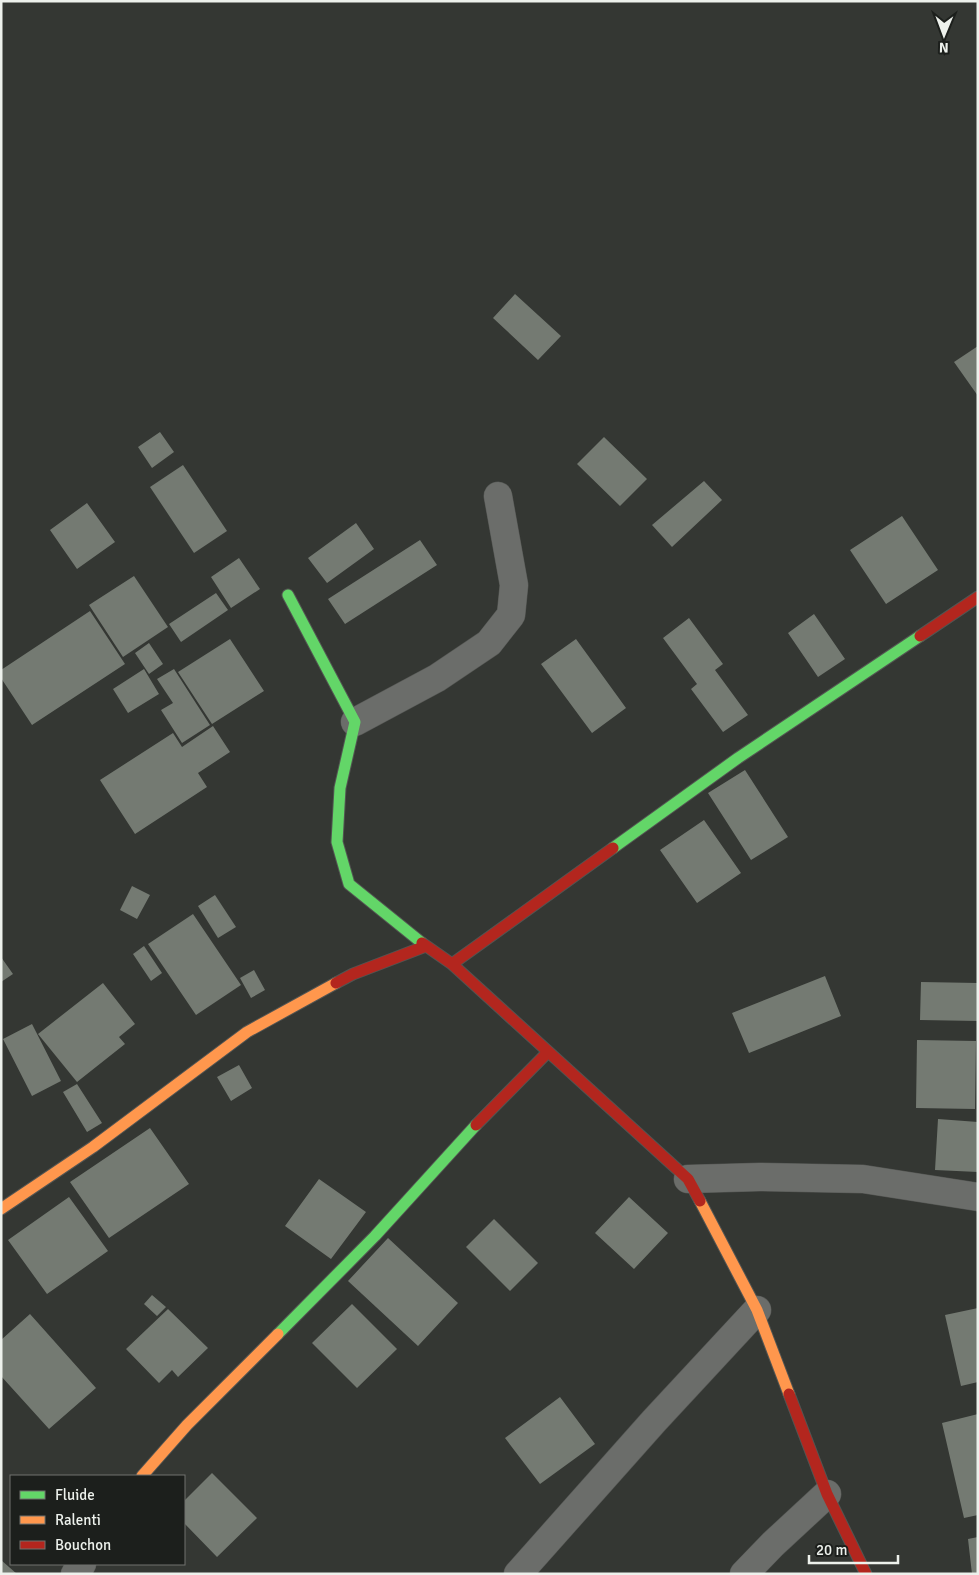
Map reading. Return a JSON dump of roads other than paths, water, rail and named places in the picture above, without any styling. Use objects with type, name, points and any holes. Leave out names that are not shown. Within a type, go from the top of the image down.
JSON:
[{"type":"street","points":[[355,722],[437,678],[489,642],[510,614],[514,585],[498,496]]},
{"type":"street","points":[[288,596],[355,722],[340,788],[337,842],[349,884],[426,946],[452,964],[688,1179],[757,1310],[827,1494],[866,1574]]},
{"type":"street","points":[[452,964],[738,758],[978,597]]},
{"type":"street","points":[[1,1209],[94,1147],[248,1032],[353,974],[426,946]]},
{"type":"street","points":[[143,1475],[188,1425],[375,1236],[480,1120],[548,1052]]},
{"type":"street","points":[[688,1179],[760,1177],[863,1179],[978,1198]]},
{"type":"street","points":[[518,1574],[654,1421],[757,1310]]},
{"type":"street","points":[[744,1574],[827,1494]]}]
